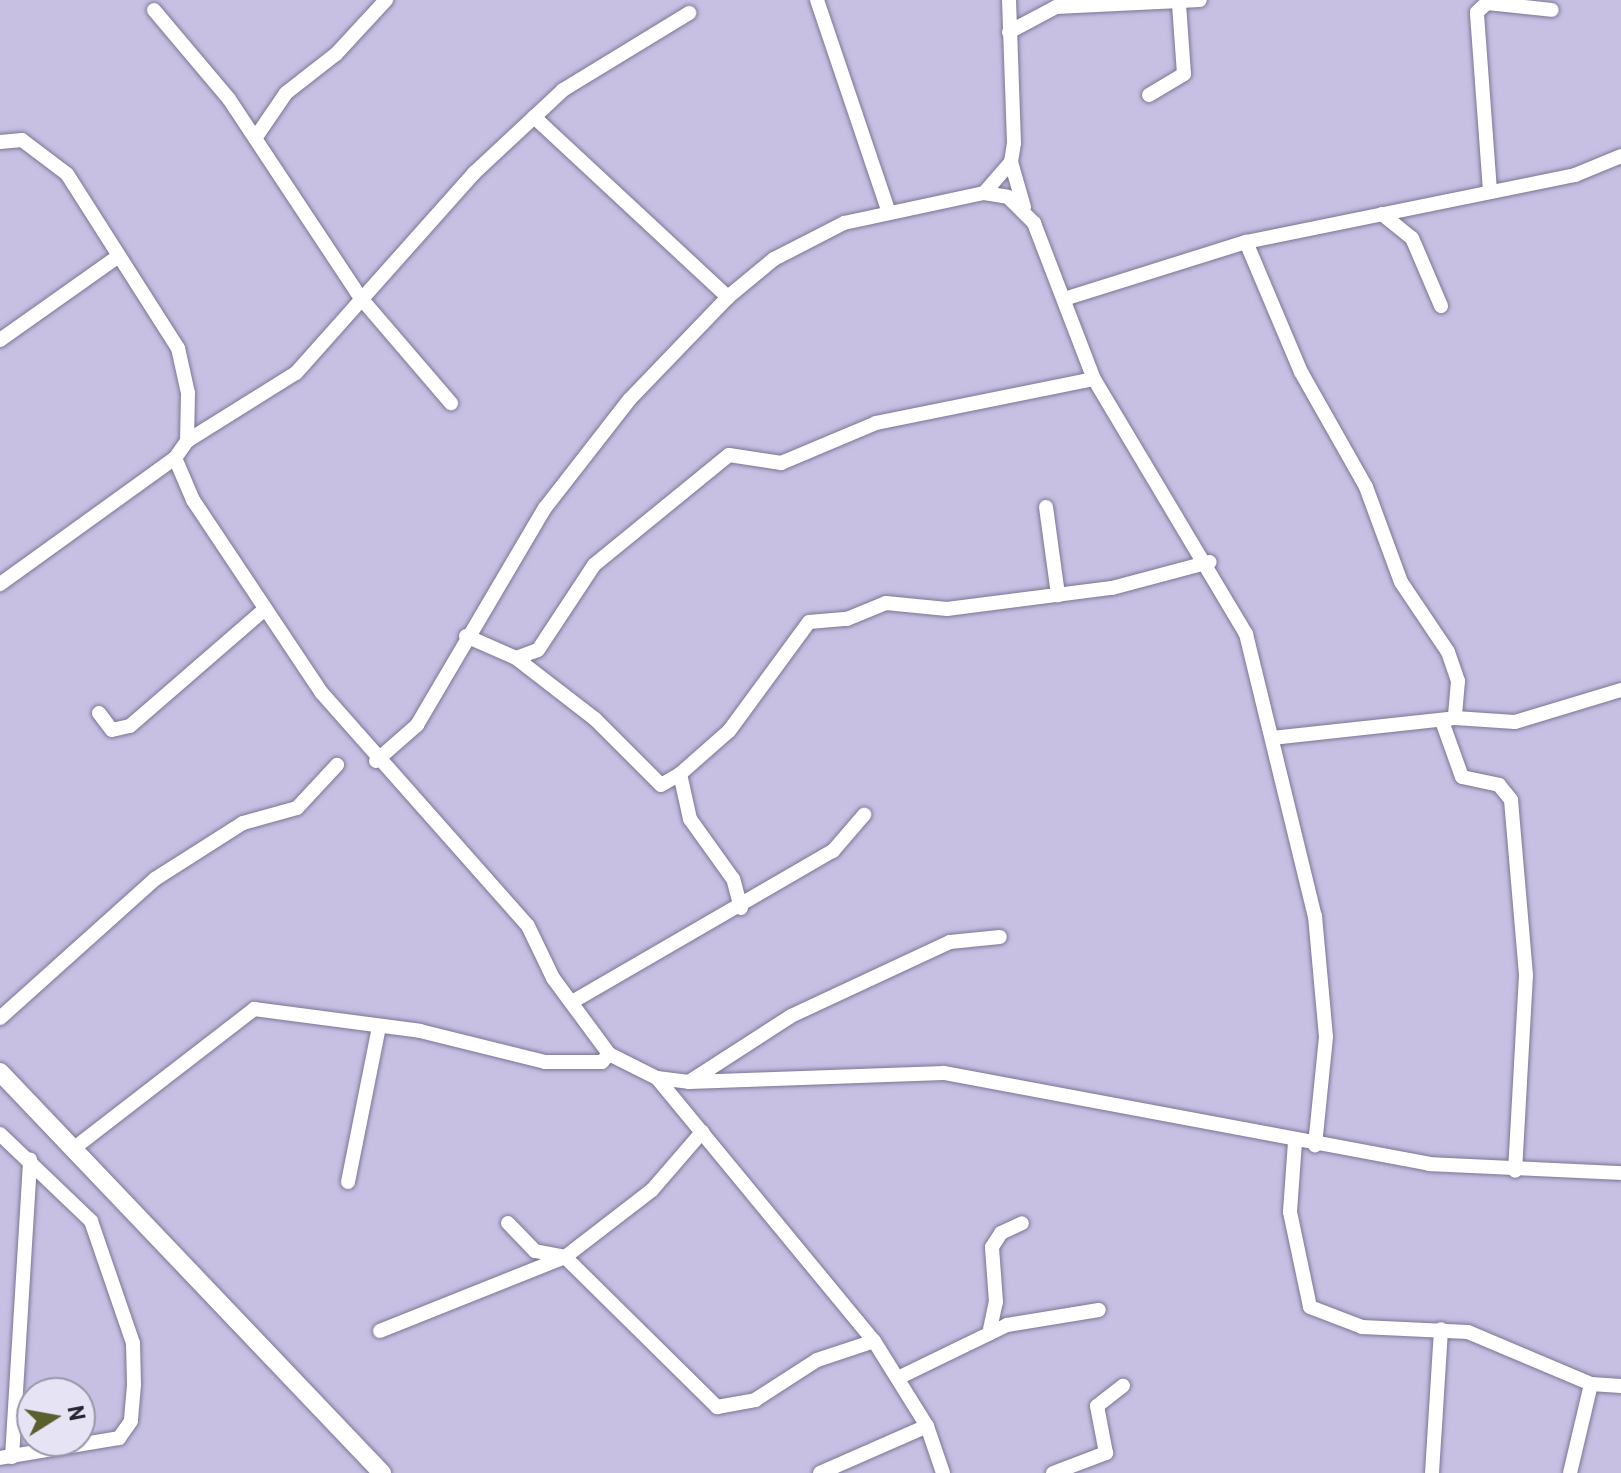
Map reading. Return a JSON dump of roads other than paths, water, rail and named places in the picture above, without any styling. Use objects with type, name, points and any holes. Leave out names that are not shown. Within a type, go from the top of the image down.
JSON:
[{"type":"street","points":[[256,137],[286,93],[336,54],[386,0]]},
{"type":"street","points":[[817,0],[888,210]]},
{"type":"street","points":[[1009,0],[1011,162],[1024,207],[1094,379],[1210,562],[1246,634],[1272,738],[1323,981],[1315,1145]]},
{"type":"street","points":[[1009,32],[1056,7],[1179,4],[1200,0]]},
{"type":"street","points":[[1490,191],[1477,12],[1487,3],[1552,10]]},
{"type":"street","points":[[1149,95],[1184,74],[1179,4]]},
{"type":"street","points":[[154,10],[256,137],[360,297],[451,403]]},
{"type":"street","points":[[0,584],[175,458],[187,441],[296,373],[360,297],[563,90],[689,13]]},
{"type":"street","points":[[534,117],[728,297]]},
{"type":"street","points":[[0,142],[22,140],[67,174],[116,258],[178,348],[187,374],[187,441]]},
{"type":"street","points":[[1064,299],[1246,242],[1490,191],[1620,159]]},
{"type":"street","points":[[984,193],[1011,162]]},
{"type":"street","points":[[376,761],[417,725],[466,636],[545,508],[630,399],[728,297],[814,234],[888,210],[984,193],[1024,207]]},
{"type":"street","points":[[1382,214],[1412,238],[1441,306]]},
{"type":"street","points":[[1246,242],[1301,372],[1366,487],[1401,582],[1448,652],[1458,681],[1449,721],[1462,777],[1499,785],[1511,800],[1526,975],[1515,1171]]},
{"type":"street","points":[[0,340],[116,258]]},
{"type":"street","points":[[516,658],[538,650],[594,565],[627,533],[729,455],[781,463],[876,423],[1094,379]]},
{"type":"street","points":[[175,458],[193,500],[265,609],[376,761],[528,926],[572,1002],[609,1054],[657,1078],[689,1082],[944,1073],[1315,1145],[1515,1171],[1621,1173]]},
{"type":"street","points":[[1046,507],[1058,595]]},
{"type":"street","points":[[466,636],[516,658],[595,719],[661,785],[680,774],[729,731],[809,622],[847,619],[886,603],[947,609],[1058,595],[1210,562]]},
{"type":"street","points":[[99,713],[112,730],[130,726],[265,609]]},
{"type":"street","points":[[1272,738],[1449,721],[1515,722],[1621,690]]},
{"type":"street","points":[[0,1018],[155,879],[243,823],[297,808],[337,765]]},
{"type":"street","points":[[680,774],[690,819],[733,879],[741,908]]},
{"type":"street","points":[[572,1002],[741,908],[833,851],[864,815]]},
{"type":"street","points":[[689,1082],[791,1016],[950,942],[1000,937]]},
{"type":"street","points":[[73,1149],[249,1010],[379,1027],[545,1062],[602,1062],[609,1054]]},
{"type":"street","points":[[348,1182],[379,1027]]},
{"type":"street","points":[[0,1072],[382,1473]]},
{"type":"street","points":[[657,1078],[874,1341],[900,1377],[927,1426],[943,1473]]},
{"type":"street","points":[[380,1331],[565,1257],[652,1190],[702,1132]]},
{"type":"street","points":[[0,1134],[30,1160],[91,1221],[133,1343],[134,1385],[131,1421],[119,1438],[6,1458],[30,1160]]},
{"type":"street","points":[[1295,1142],[1290,1212],[1310,1307],[1362,1327],[1441,1329],[1492,1340],[1591,1384],[1621,1386]]},
{"type":"street","points":[[508,1223],[535,1251],[565,1257],[717,1407],[755,1400],[817,1360],[874,1341]]},
{"type":"street","points":[[989,1334],[996,1302],[992,1247],[1001,1233],[1022,1223]]},
{"type":"street","points":[[900,1377],[989,1334],[1099,1310]]},
{"type":"street","points":[[1432,1473],[1441,1329]]},
{"type":"street","points":[[1570,1473],[1591,1384]]},
{"type":"street","points":[[1053,1473],[1106,1453],[1097,1406],[1123,1386]]},
{"type":"street","points":[[820,1473],[927,1426]]}]
